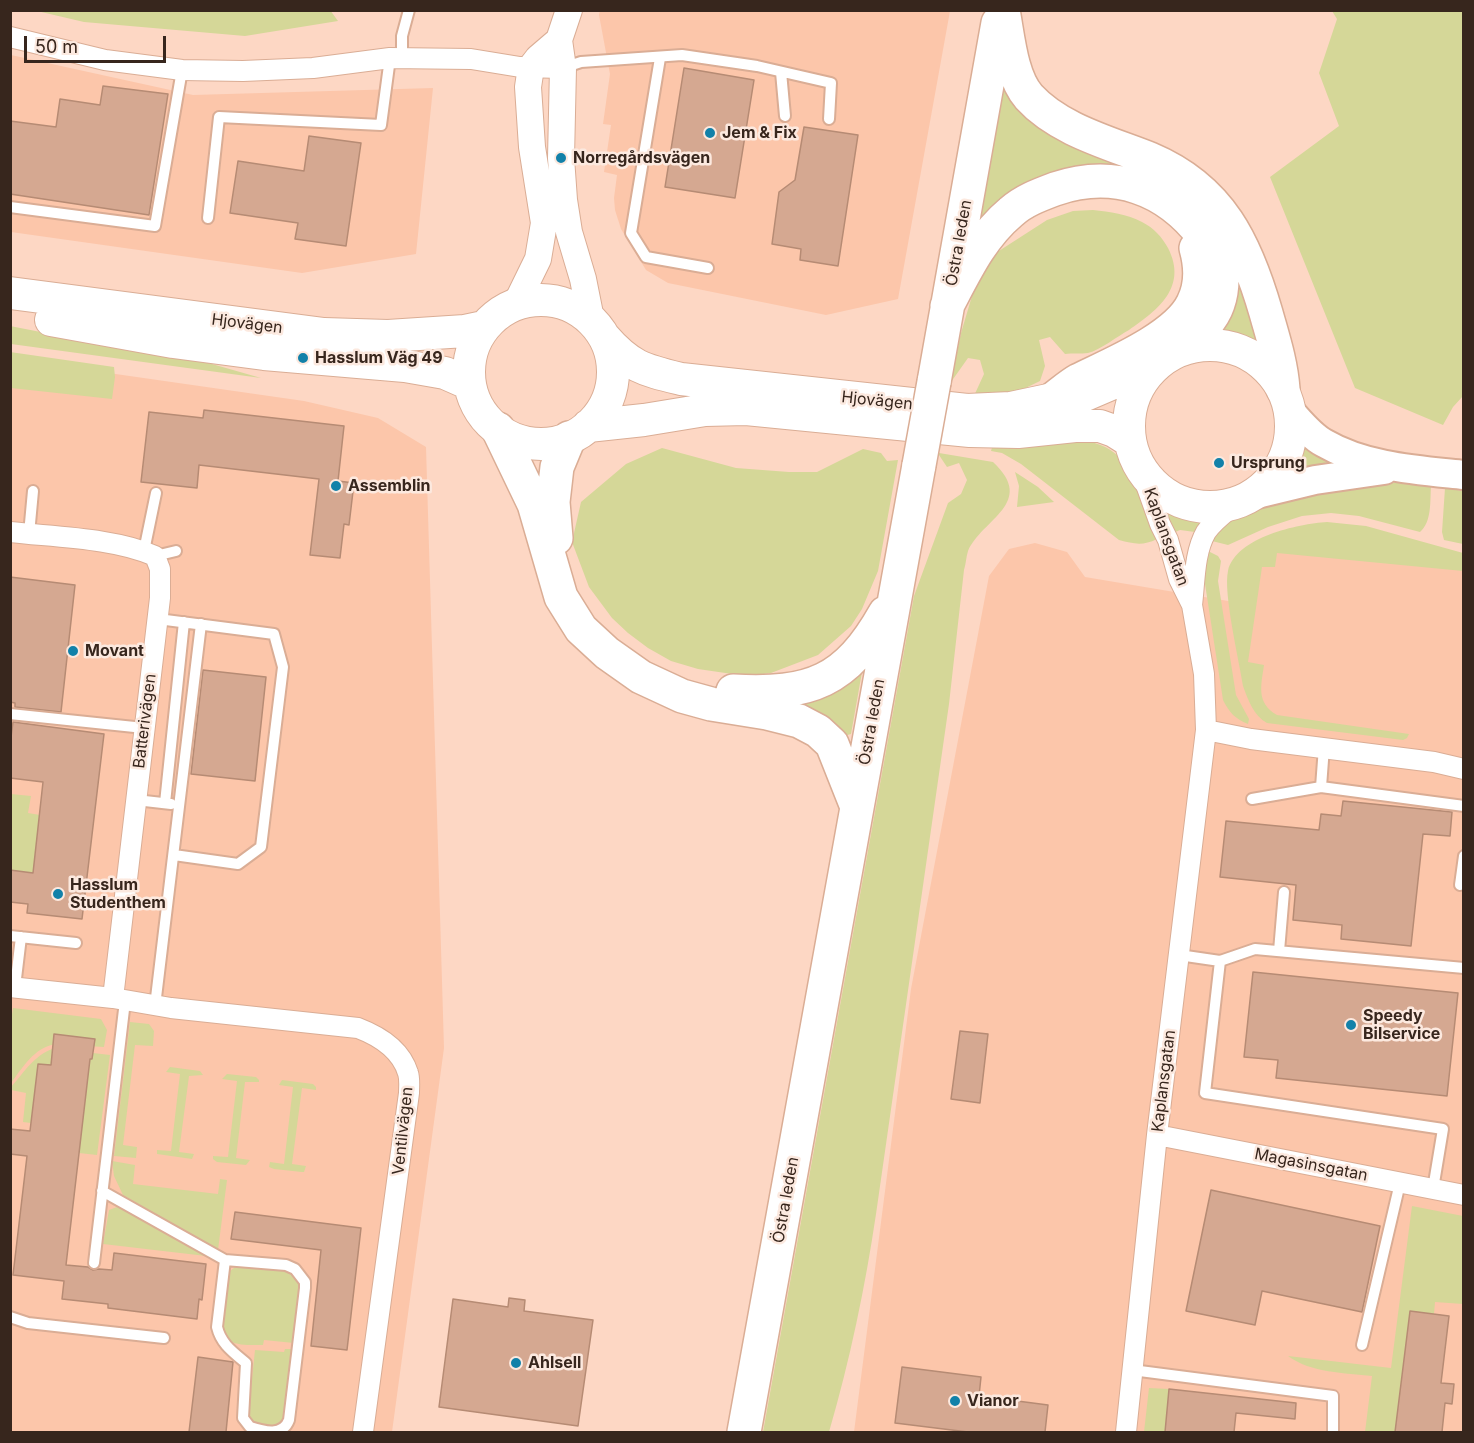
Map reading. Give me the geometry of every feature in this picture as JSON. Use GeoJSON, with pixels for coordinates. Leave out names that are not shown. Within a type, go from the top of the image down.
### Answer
{"type":"FeatureCollection","features":[{"type":"Feature","properties":{"kind":"highway","name":"Östra leden"},"geometry":{"type":"LineString","coordinates":[[744,1432],[1002,10]]}},
{"type":"Feature","properties":{"kind":"highway"},"geometry":{"type":"LineString","coordinates":[[1002,10],[1013,63],[1028,96],[1047,112],[1076,129],[1154,160],[1175,172],[1212,201],[1229,221],[1244,249],[1258,285],[1281,365],[1287,400]]}},
{"type":"Feature","properties":{"kind":"highway"},"geometry":{"type":"LineString","coordinates":[[947,306],[973,256],[996,225],[1024,202],[1066,185],[1089,181],[1131,184],[1159,196],[1189,217],[1217,254],[1222,279],[1218,304],[1204,327],[1168,357]]}},
{"type":"Feature","properties":{"kind":"highway"},"geometry":{"type":"LineString","coordinates":[[1053,399],[1077,381],[1104,369],[1148,344],[1179,322],[1193,304],[1200,282],[1199,260],[1189,217]]}},
{"type":"Feature","properties":{"kind":"highway"},"geometry":{"type":"LineString","coordinates":[[498,429],[534,504],[561,597],[581,629],[607,653],[641,676],[682,696],[711,704],[767,713],[799,722],[818,731],[832,744],[857,807]]}},
{"type":"Feature","properties":{"kind":"highway"},"geometry":{"type":"LineString","coordinates":[[579,432],[557,467],[553,502],[554,532],[562,562],[574,593],[594,622],[616,643],[649,666],[689,684],[714,690],[761,693],[787,691],[810,685],[830,677],[848,665],[873,635],[895,596]]}},
{"type":"Feature","properties":{"kind":"main road","name":"Hjovägen"},"geometry":{"type":"LineString","coordinates":[[10,293],[324,334],[388,336],[458,332],[484,327]]}},
{"type":"Feature","properties":{"kind":"main road"},"geometry":{"type":"LineString","coordinates":[[536,300],[556,301],[574,308],[598,328],[611,355],[613,375],[610,394],[601,411],[579,432],[551,443],[532,443],[514,439],[498,429],[485,417],[475,401],[470,384],[469,364],[474,345],[484,327],[498,314],[516,304],[536,300]]}},
{"type":"Feature","properties":{"kind":"main road","name":"Hjovägen"},"geometry":{"type":"LineString","coordinates":[[10,313],[184,343],[264,354],[405,366],[445,373],[470,384]]}},
{"type":"Feature","properties":{"kind":"main road","name":"Hjovägen"},"geometry":{"type":"LineString","coordinates":[[598,328],[621,356],[647,370],[681,379],[967,410],[1011,408],[1085,395],[1168,357]]}},
{"type":"Feature","properties":{"kind":"main road"},"geometry":{"type":"LineString","coordinates":[[1400,468],[1315,480],[1219,507],[1200,507],[1182,503],[1152,483],[1135,454],[1128,424],[1130,408],[1143,379],[1168,357],[1198,345],[1215,344],[1232,347],[1247,353],[1268,368],[1287,400],[1322,442],[1342,452],[1400,468],[1464,475]]}},
{"type":"Feature","properties":{"kind":"main road"},"geometry":{"type":"LineString","coordinates":[[1245,499],[1272,479],[1285,459],[1292,427],[1287,400]]}},
{"type":"Feature","properties":{"kind":"main road","name":"Hjovägen"},"geometry":{"type":"LineString","coordinates":[[579,432],[705,411],[746,409],[970,431],[1018,432],[1075,426],[1100,426],[1114,431],[1135,454]]}},
{"type":"Feature","properties":{"kind":"street"},"geometry":{"type":"LineString","coordinates":[[569,10],[560,40],[563,68],[561,158],[564,200],[568,231],[598,328]]}},
{"type":"Feature","properties":{"kind":"street"},"geometry":{"type":"LineString","coordinates":[[10,37],[105,60],[182,70],[243,71],[313,68],[396,58],[471,59],[531,68],[563,68]]}},
{"type":"Feature","properties":{"kind":"street"},"geometry":{"type":"LineString","coordinates":[[516,304],[537,259],[544,223],[528,108],[531,68],[538,58],[560,40]]}},
{"type":"Feature","properties":{"kind":"street","name":"Kaplansgatan"},"geometry":{"type":"LineString","coordinates":[[1135,454],[1168,540],[1179,579],[1192,605]]}},
{"type":"Feature","properties":{"kind":"street","name":"Kaplansgatan"},"geometry":{"type":"LineString","coordinates":[[1126,1432],[1157,1135],[1206,730],[1204,674],[1192,605],[1197,557],[1206,533],[1214,522],[1245,499]]}},
{"type":"Feature","properties":{"kind":"street"},"geometry":{"type":"LineString","coordinates":[[20,533],[104,543],[150,554]]}},
{"type":"Feature","properties":{"kind":"street","name":"Batterivägen"},"geometry":{"type":"LineString","coordinates":[[119,999],[136,800],[158,619],[160,569],[150,554]]}},
{"type":"Feature","properties":{"kind":"street"},"geometry":{"type":"LineString","coordinates":[[1206,730],[1251,739],[1434,762],[1464,769]]}},
{"type":"Feature","properties":{"kind":"street","name":"Ventilvägen"},"geometry":{"type":"LineString","coordinates":[[13,987],[358,1029],[375,1035],[389,1045],[400,1058],[408,1073],[409,1093],[363,1432]]}},
{"type":"Feature","properties":{"kind":"street","name":"Magasinsgatan"},"geometry":{"type":"LineString","coordinates":[[1157,1135],[1464,1195]]}},
{"type":"Feature","properties":{"kind":"lane"},"geometry":{"type":"LineString","coordinates":[[208,218],[219,117],[381,125],[409,10]]}},
{"type":"Feature","properties":{"kind":"lane"},"geometry":{"type":"LineString","coordinates":[[563,68],[581,62],[682,55],[757,66],[831,83],[829,119]]}},
{"type":"Feature","properties":{"kind":"lane"},"geometry":{"type":"LineString","coordinates":[[660,58],[631,233],[646,257],[708,268]]}},
{"type":"Feature","properties":{"kind":"lane"},"geometry":{"type":"LineString","coordinates":[[10,207],[155,226],[182,70]]}},
{"type":"Feature","properties":{"kind":"lane"},"geometry":{"type":"LineString","coordinates":[[781,72],[785,116]]}},
{"type":"Feature","properties":{"kind":"lane"},"geometry":{"type":"LineString","coordinates":[[20,533],[33,490]]}},
{"type":"Feature","properties":{"kind":"lane"},"geometry":{"type":"LineString","coordinates":[[156,493],[150,554],[176,551]]}},
{"type":"Feature","properties":{"kind":"lane"},"geometry":{"type":"LineString","coordinates":[[158,619],[274,634],[283,667],[261,847],[238,864],[174,855]]}},
{"type":"Feature","properties":{"kind":"lane"},"geometry":{"type":"LineString","coordinates":[[165,803],[184,622]]}},
{"type":"Feature","properties":{"kind":"lane"},"geometry":{"type":"LineString","coordinates":[[155,1006],[201,624]]}},
{"type":"Feature","properties":{"kind":"lane"},"geometry":{"type":"LineString","coordinates":[[10,714],[144,728]]}},
{"type":"Feature","properties":{"kind":"lane"},"geometry":{"type":"LineString","coordinates":[[1321,787],[1324,747]]}},
{"type":"Feature","properties":{"kind":"lane"},"geometry":{"type":"LineString","coordinates":[[1252,799],[1321,787],[1464,806]]}},
{"type":"Feature","properties":{"kind":"lane"},"geometry":{"type":"LineString","coordinates":[[136,800],[181,804]]}},
{"type":"Feature","properties":{"kind":"lane"},"geometry":{"type":"LineString","coordinates":[[1460,885],[1464,856]]}},
{"type":"Feature","properties":{"kind":"lane"},"geometry":{"type":"LineString","coordinates":[[1279,951],[1284,892]]}},
{"type":"Feature","properties":{"kind":"lane"},"geometry":{"type":"LineString","coordinates":[[13,987],[16,936],[76,943]]}},
{"type":"Feature","properties":{"kind":"lane"},"geometry":{"type":"LineString","coordinates":[[1179,955],[1220,961],[1255,949],[1464,968]]}},
{"type":"Feature","properties":{"kind":"lane"},"geometry":{"type":"LineString","coordinates":[[1220,961],[1205,1093],[1443,1129],[1433,1189]]}},
{"type":"Feature","properties":{"kind":"lane"},"geometry":{"type":"LineString","coordinates":[[94,1263],[119,999]]}},
{"type":"Feature","properties":{"kind":"lane"},"geometry":{"type":"LineString","coordinates":[[1362,1345],[1400,1183]]}},
{"type":"Feature","properties":{"kind":"lane"},"geometry":{"type":"LineString","coordinates":[[102,1191],[225,1260],[286,1265],[295,1269],[305,1282],[290,1420],[286,1427],[277,1432],[250,1427],[243,1418],[246,1363],[225,1345],[217,1327],[225,1260]]}},
{"type":"Feature","properties":{"kind":"lane"},"geometry":{"type":"LineString","coordinates":[[10,1317],[28,1323],[164,1338]]}},
{"type":"Feature","properties":{"kind":"lane"},"geometry":{"type":"LineString","coordinates":[[1132,1370],[1333,1396],[1333,1432]]}},
{"type":"Feature","properties":{"kind":"shaded area"},"geometry":{"type":"Polygon","coordinates":[[[600,10],[950,11],[898,299],[826,315],[668,283],[646,270],[621,229],[615,210],[617,175],[604,172],[611,125],[603,124],[610,74],[600,10]]]}},
{"type":"Feature","properties":{"kind":"shaded area"},"geometry":{"type":"Polygon","coordinates":[[[11,55],[193,95],[433,88],[416,254],[302,273],[11,232],[11,55]]]}},
{"type":"Feature","properties":{"kind":"shaded area"},"geometry":{"type":"Polygon","coordinates":[[[11,359],[304,401],[378,418],[426,447],[444,1048],[392,1432],[11,1432],[11,359]]]}},
{"type":"Feature","properties":{"kind":"shaded area"},"geometry":{"type":"Polygon","coordinates":[[[1035,543],[1067,552],[1085,577],[1252,605],[1260,550],[1463,567],[1463,1432],[854,1432],[911,989],[989,576],[1009,549],[1035,543]]]}},
{"type":"Feature","properties":{"kind":"green space"},"geometry":{"type":"Polygon","coordinates":[[[330,10],[338,21],[245,36],[84,22],[37,11],[330,10]]]}},
{"type":"Feature","properties":{"kind":"green space"},"geometry":{"type":"Polygon","coordinates":[[[1332,11],[1463,11],[1463,396],[1453,407],[1443,425],[1355,388],[1270,177],[1339,126],[1319,73],[1337,19],[1332,11]]]}},
{"type":"Feature","properties":{"kind":"green space"},"geometry":{"type":"Polygon","coordinates":[[[1006,76],[1023,105],[1037,118],[1150,170],[1177,185],[1201,204],[1221,226],[1237,254],[1268,354],[1241,341],[1213,335],[1228,309],[1232,292],[1230,262],[1222,235],[1207,212],[1187,194],[1164,180],[1138,170],[1110,165],[1082,166],[1056,172],[1022,188],[994,212],[978,232],[1006,76]]]}},
{"type":"Feature","properties":{"kind":"green space"},"geometry":{"type":"Polygon","coordinates":[[[1093,210],[1136,219],[1150,227],[1163,240],[1173,262],[1174,274],[1172,286],[1159,306],[1129,330],[1088,353],[1065,354],[1050,337],[1039,340],[1045,366],[1040,381],[1011,395],[973,398],[984,374],[980,360],[968,358],[951,382],[961,333],[972,296],[988,258],[1047,220],[1073,211],[1093,210]]]}},
{"type":"Feature","properties":{"kind":"green space"},"geometry":{"type":"Polygon","coordinates":[[[10,326],[205,362],[261,378],[11,344],[10,326]]]}},
{"type":"Feature","properties":{"kind":"green space"},"geometry":{"type":"Polygon","coordinates":[[[10,352],[114,367],[112,399],[11,388],[10,352]]]}},
{"type":"Feature","properties":{"kind":"green space"},"geometry":{"type":"Polygon","coordinates":[[[1083,440],[1109,449],[1131,472],[1157,539],[1138,544],[1119,540],[1021,464],[1002,453],[991,451],[993,444],[1083,440]]]}},
{"type":"Feature","properties":{"kind":"green space"},"geometry":{"type":"Polygon","coordinates":[[[1302,440],[1356,466],[1288,477],[1302,440]]]}},
{"type":"Feature","properties":{"kind":"green space"},"geometry":{"type":"Polygon","coordinates":[[[662,448],[736,468],[789,472],[817,472],[863,449],[881,453],[887,461],[898,460],[878,571],[862,609],[851,626],[818,655],[771,673],[746,676],[698,669],[671,661],[648,648],[612,618],[589,587],[572,542],[581,502],[626,464],[662,448]]]}},
{"type":"Feature","properties":{"kind":"green space"},"geometry":{"type":"Polygon","coordinates":[[[939,453],[993,462],[1005,476],[1010,489],[1008,500],[1002,510],[968,551],[964,570],[949,704],[876,1214],[856,1324],[837,1405],[829,1432],[763,1432],[914,596],[948,503],[961,494],[967,480],[959,463],[947,467],[939,453]]]}},
{"type":"Feature","properties":{"kind":"green space"},"geometry":{"type":"Polygon","coordinates":[[[1015,472],[1038,487],[1054,502],[1017,507],[1019,486],[1015,472]]]}},
{"type":"Feature","properties":{"kind":"green space"},"geometry":{"type":"Polygon","coordinates":[[[1399,483],[1431,486],[1427,523],[1420,532],[1359,516],[1331,513],[1302,516],[1268,527],[1228,545],[1212,541],[1226,525],[1270,503],[1325,490],[1399,483]]]}},
{"type":"Feature","properties":{"kind":"green space"},"geometry":{"type":"Polygon","coordinates":[[[1445,488],[1463,491],[1463,544],[1444,540],[1442,532],[1445,488]]]}},
{"type":"Feature","properties":{"kind":"green space"},"geometry":{"type":"Polygon","coordinates":[[[1164,507],[1178,514],[1203,519],[1195,532],[1180,530],[1173,533],[1164,507]]]}},
{"type":"Feature","properties":{"kind":"green space"},"geometry":{"type":"Polygon","coordinates":[[[1327,522],[1366,526],[1463,553],[1463,571],[1277,553],[1275,567],[1262,567],[1248,662],[1264,665],[1261,693],[1266,705],[1277,715],[1409,734],[1403,740],[1267,723],[1255,712],[1243,686],[1228,595],[1228,571],[1233,559],[1243,549],[1270,534],[1285,529],[1327,522]]]}},
{"type":"Feature","properties":{"kind":"green space"},"geometry":{"type":"Polygon","coordinates":[[[1208,551],[1218,556],[1221,561],[1218,581],[1236,695],[1249,719],[1248,724],[1233,715],[1223,700],[1205,584],[1205,563],[1208,551]]]}},
{"type":"Feature","properties":{"kind":"green space"},"geometry":{"type":"Polygon","coordinates":[[[858,669],[862,672],[851,734],[844,736],[774,701],[858,669]]]}},
{"type":"Feature","properties":{"kind":"green space"},"geometry":{"type":"Polygon","coordinates":[[[11,794],[31,796],[28,813],[40,815],[33,873],[11,870],[11,794]]]}},
{"type":"Feature","properties":{"kind":"green space"},"geometry":{"type":"Polygon","coordinates":[[[13,1008],[101,1019],[107,1030],[104,1047],[55,1044],[48,1046],[30,1059],[11,1083],[10,1027],[13,1008]]]}},
{"type":"Feature","properties":{"kind":"green space"},"geometry":{"type":"Polygon","coordinates":[[[130,1022],[149,1024],[154,1031],[153,1046],[135,1045],[123,1145],[137,1147],[136,1158],[114,1156],[130,1022]]]}},
{"type":"Feature","properties":{"kind":"green space"},"geometry":{"type":"Polygon","coordinates":[[[56,1048],[58,1056],[91,1059],[93,1053],[110,1055],[97,1155],[79,1153],[88,1069],[38,1064],[31,1123],[23,1122],[26,1093],[10,1088],[36,1059],[56,1048]]]}},
{"type":"Feature","properties":{"kind":"green space"},"geometry":{"type":"Polygon","coordinates":[[[170,1067],[200,1071],[203,1075],[189,1076],[179,1152],[194,1154],[192,1159],[157,1154],[157,1150],[171,1151],[180,1074],[166,1072],[170,1067]]]}},
{"type":"Feature","properties":{"kind":"green space"},"geometry":{"type":"Polygon","coordinates":[[[227,1074],[256,1077],[259,1080],[259,1082],[245,1082],[236,1158],[250,1160],[246,1165],[217,1162],[213,1159],[213,1156],[228,1157],[237,1081],[222,1079],[227,1074]]]}},
{"type":"Feature","properties":{"kind":"green space"},"geometry":{"type":"Polygon","coordinates":[[[282,1080],[313,1084],[316,1087],[316,1090],[302,1088],[292,1164],[306,1166],[304,1172],[269,1167],[270,1162],[284,1164],[293,1087],[279,1085],[282,1080]]]}},
{"type":"Feature","properties":{"kind":"green space"},"geometry":{"type":"Polygon","coordinates":[[[112,1161],[135,1165],[133,1184],[218,1194],[220,1179],[227,1180],[218,1250],[123,1195],[114,1176],[112,1161]]]}},
{"type":"Feature","properties":{"kind":"green space"},"geometry":{"type":"Polygon","coordinates":[[[1412,1206],[1463,1216],[1463,1304],[1435,1302],[1434,1314],[1410,1311],[1395,1432],[1365,1432],[1372,1376],[1318,1369],[1297,1362],[1288,1356],[1391,1368],[1412,1206]]]}},
{"type":"Feature","properties":{"kind":"green space"},"geometry":{"type":"Polygon","coordinates":[[[117,1207],[206,1256],[103,1244],[109,1210],[117,1207]]]}},
{"type":"Feature","properties":{"kind":"green space"},"geometry":{"type":"Polygon","coordinates":[[[238,1265],[282,1269],[295,1276],[299,1289],[299,1308],[294,1343],[264,1340],[263,1345],[242,1344],[233,1343],[226,1337],[222,1321],[227,1277],[230,1271],[238,1265]]]}},
{"type":"Feature","properties":{"kind":"green space"},"geometry":{"type":"Polygon","coordinates":[[[285,1349],[293,1349],[286,1414],[282,1425],[259,1424],[248,1416],[255,1350],[284,1352],[285,1349]]]}},
{"type":"Feature","properties":{"kind":"green space"},"geometry":{"type":"Polygon","coordinates":[[[1149,1388],[1169,1389],[1165,1432],[1144,1432],[1149,1388]]]}},
{"type":"Feature","properties":{"kind":"building","name":"Jem & Fix"},"geometry":{"type":"Polygon","coordinates":[[[684,68],[754,80],[735,198],[665,187],[684,68]]]}},
{"type":"Feature","properties":{"kind":"building"},"geometry":{"type":"Polygon","coordinates":[[[103,86],[168,94],[149,215],[10,194],[10,121],[56,127],[60,99],[100,105],[103,86]]]}},
{"type":"Feature","properties":{"kind":"building"},"geometry":{"type":"Polygon","coordinates":[[[804,127],[858,135],[838,266],[800,260],[801,249],[772,244],[779,192],[795,180],[804,127]]]}},
{"type":"Feature","properties":{"kind":"building"},"geometry":{"type":"Polygon","coordinates":[[[309,136],[361,143],[346,246],[295,239],[298,223],[230,213],[238,161],[304,171],[309,136]]]}},
{"type":"Feature","properties":{"kind":"building","name":"Assemblin"},"geometry":{"type":"Polygon","coordinates":[[[204,410],[344,426],[338,481],[354,483],[349,525],[344,524],[340,558],[310,555],[319,479],[199,465],[197,488],[141,482],[149,412],[203,418],[204,410]]]}},
{"type":"Feature","properties":{"kind":"building"},"geometry":{"type":"Polygon","coordinates":[[[10,577],[75,585],[61,712],[15,707],[15,703],[10,702],[10,577]]]}},
{"type":"Feature","properties":{"kind":"building"},"geometry":{"type":"Polygon","coordinates":[[[203,670],[266,677],[255,781],[191,774],[203,670]]]}},
{"type":"Feature","properties":{"kind":"building"},"geometry":{"type":"Polygon","coordinates":[[[13,722],[104,734],[82,919],[27,913],[28,904],[10,902],[10,870],[33,873],[43,782],[10,778],[13,722]]]}},
{"type":"Feature","properties":{"kind":"building"},"geometry":{"type":"Polygon","coordinates":[[[1343,801],[1452,812],[1450,836],[1423,834],[1411,946],[1341,939],[1342,925],[1293,920],[1296,885],[1220,877],[1226,821],[1319,830],[1321,814],[1341,816],[1343,801]]]}},
{"type":"Feature","properties":{"kind":"building","name":"Speedy Bilservice"},"geometry":{"type":"Polygon","coordinates":[[[1253,972],[1458,993],[1447,1096],[1276,1078],[1278,1060],[1244,1057],[1253,972]]]}},
{"type":"Feature","properties":{"kind":"building"},"geometry":{"type":"Polygon","coordinates":[[[960,1031],[988,1034],[980,1103],[951,1099],[960,1031]]]}},
{"type":"Feature","properties":{"kind":"building"},"geometry":{"type":"Polygon","coordinates":[[[54,1034],[95,1039],[92,1059],[90,1059],[66,1265],[88,1267],[93,1270],[112,1270],[114,1253],[206,1264],[202,1300],[199,1299],[197,1319],[108,1308],[108,1304],[62,1299],[64,1281],[13,1275],[27,1156],[10,1154],[10,1129],[30,1131],[38,1064],[51,1065],[54,1034]]]}},
{"type":"Feature","properties":{"kind":"building"},"geometry":{"type":"Polygon","coordinates":[[[1211,1190],[1380,1226],[1362,1312],[1262,1291],[1255,1325],[1186,1311],[1211,1190]]]}},
{"type":"Feature","properties":{"kind":"building"},"geometry":{"type":"Polygon","coordinates":[[[235,1212],[361,1228],[347,1350],[311,1346],[321,1250],[231,1239],[235,1212]]]}},
{"type":"Feature","properties":{"kind":"building","name":"Ahlsell"},"geometry":{"type":"Polygon","coordinates":[[[509,1298],[525,1300],[524,1311],[593,1320],[578,1426],[439,1407],[453,1299],[508,1307],[509,1298]]]}},
{"type":"Feature","properties":{"kind":"building"},"geometry":{"type":"Polygon","coordinates":[[[1410,1311],[1449,1316],[1441,1383],[1454,1384],[1452,1404],[1445,1403],[1442,1432],[1395,1432],[1410,1311]]]}},
{"type":"Feature","properties":{"kind":"building"},"geometry":{"type":"Polygon","coordinates":[[[198,1357],[233,1362],[226,1432],[189,1432],[198,1357]]]}},
{"type":"Feature","properties":{"kind":"building","name":"Vianor"},"geometry":{"type":"Polygon","coordinates":[[[902,1367],[981,1377],[979,1396],[1048,1405],[1045,1432],[968,1432],[895,1423],[902,1367]]]}},
{"type":"Feature","properties":{"kind":"building"},"geometry":{"type":"Polygon","coordinates":[[[1169,1389],[1296,1403],[1295,1419],[1236,1413],[1234,1432],[1165,1432],[1169,1389]]]}},
{"type":"Feature","properties":{"kind":"place","name":"Jem & Fix"},"geometry":{"type":"Point","coordinates":[710,133]}},
{"type":"Feature","properties":{"kind":"place","name":"Norregårdsvägen"},"geometry":{"type":"Point","coordinates":[561,158]}},
{"type":"Feature","properties":{"kind":"place","name":"Hasslum Väg 49"},"geometry":{"type":"Point","coordinates":[303,358]}},
{"type":"Feature","properties":{"kind":"place","name":"Ursprung"},"geometry":{"type":"Point","coordinates":[1219,463]}},
{"type":"Feature","properties":{"kind":"place","name":"Assemblin"},"geometry":{"type":"Point","coordinates":[336,486]}},
{"type":"Feature","properties":{"kind":"place","name":"Movant"},"geometry":{"type":"Point","coordinates":[73,651]}},
{"type":"Feature","properties":{"kind":"place","name":"Hasslum Studenthem"},"geometry":{"type":"Point","coordinates":[58,894]}},
{"type":"Feature","properties":{"kind":"place","name":"Speedy Bilservice"},"geometry":{"type":"Point","coordinates":[1351,1025]}},
{"type":"Feature","properties":{"kind":"place","name":"Ahlsell"},"geometry":{"type":"Point","coordinates":[516,1363]}},
{"type":"Feature","properties":{"kind":"place","name":"Vianor"},"geometry":{"type":"Point","coordinates":[955,1401]}}]}
